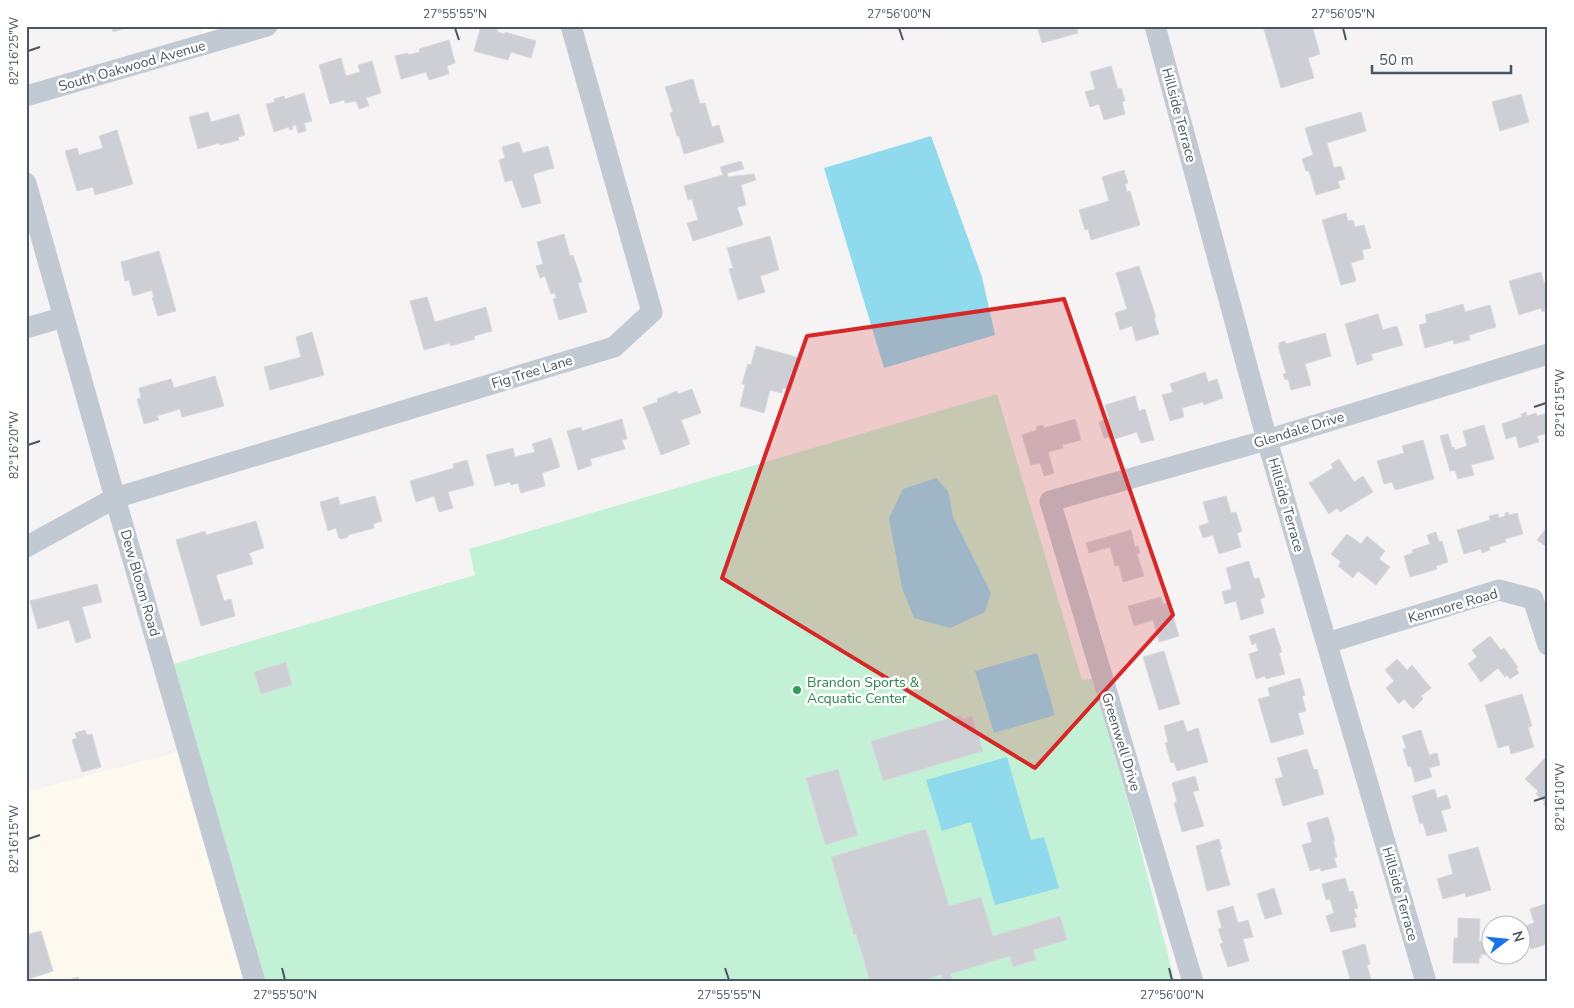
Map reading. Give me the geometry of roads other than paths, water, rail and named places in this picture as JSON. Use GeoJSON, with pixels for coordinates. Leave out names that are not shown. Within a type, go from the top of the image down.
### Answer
{"type":"FeatureCollection","features":[{"type":"Feature","properties":{"kind":"street","name":"South Oakwood Avenue"},"geometry":{"type":"LineString","coordinates":[[26,96],[267,26]]}},
{"type":"Feature","properties":{"kind":"street","name":"Fig Tree Lane"},"geometry":{"type":"LineString","coordinates":[[115,498],[614,347],[652,312],[571,26]]}},
{"type":"Feature","properties":{"kind":"street","name":"Hillside Terrace"},"geometry":{"type":"LineString","coordinates":[[1155,26],[1267,440],[1426,982]]}},
{"type":"Feature","properties":{"kind":"street","name":"Dew Bloom Road"},"geometry":{"type":"LineString","coordinates":[[26,183],[255,982]]}},
{"type":"Feature","properties":{"kind":"street"},"geometry":{"type":"LineString","coordinates":[[26,328],[64,317]]}},
{"type":"Feature","properties":{"kind":"street","name":"Glendale Drive"},"geometry":{"type":"LineString","coordinates":[[1050,501],[1267,440],[1548,354]]}},
{"type":"Feature","properties":{"kind":"street"},"geometry":{"type":"LineString","coordinates":[[26,547],[115,498]]}},
{"type":"Feature","properties":{"kind":"street","name":"Greenwell Drive"},"geometry":{"type":"LineString","coordinates":[[1050,501],[1193,982]]}},
{"type":"Feature","properties":{"kind":"street","name":"Kenmore Road"},"geometry":{"type":"LineString","coordinates":[[1327,643],[1499,590],[1533,598],[1548,645]]}},
{"type":"Feature","properties":{"kind":"water"},"geometry":{"type":"Polygon","coordinates":[[[931,136],[982,277],[995,335],[884,368],[824,168],[931,136]]]}},
{"type":"Feature","properties":{"kind":"water"},"geometry":{"type":"Polygon","coordinates":[[[936,478],[948,491],[953,517],[991,593],[985,612],[950,628],[914,618],[902,588],[889,518],[903,489],[936,478]]]}},
{"type":"Feature","properties":{"kind":"water"},"geometry":{"type":"Polygon","coordinates":[[[1037,653],[1055,715],[994,733],[975,671],[1037,653]]]}},
{"type":"Feature","properties":{"kind":"water"},"geometry":{"type":"Polygon","coordinates":[[[1007,757],[1031,840],[1044,837],[1059,888],[995,905],[971,822],[942,831],[926,780],[1007,757]]]}},
{"type":"Feature","properties":{"kind":"place","name":"Brandon Sports & Acquatic Center"},"geometry":{"type":"Point","coordinates":[797,690]}}]}
